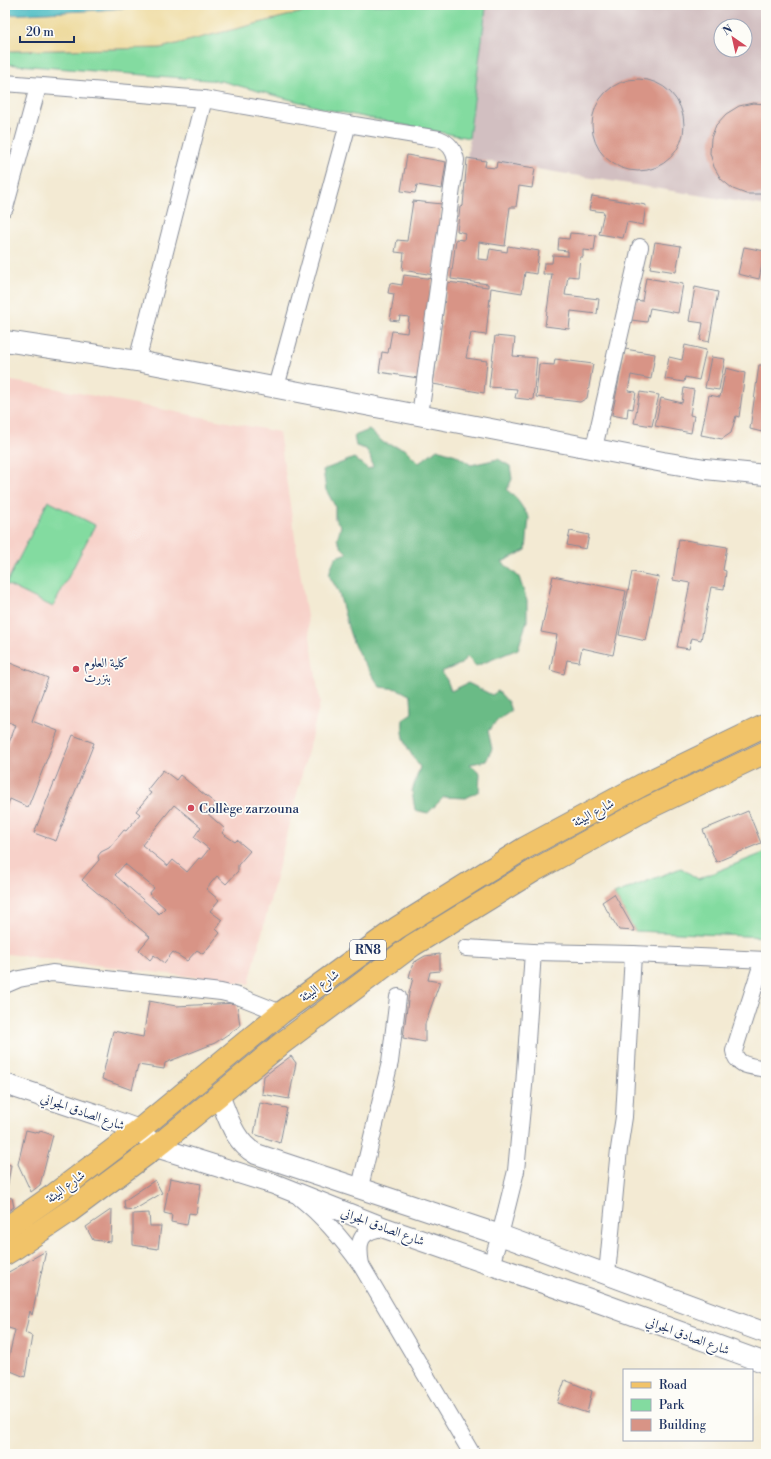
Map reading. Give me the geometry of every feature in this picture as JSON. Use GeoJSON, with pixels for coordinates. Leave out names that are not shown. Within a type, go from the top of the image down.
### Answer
{"type":"FeatureCollection","features":[{"type":"Feature","properties":{"kind":"main road","name":"شارع البيئة"},"geometry":{"type":"LineString","coordinates":[[5,1229],[56,1194],[139,1130],[281,1013],[397,928],[525,848],[642,785],[766,725]]}},
{"type":"Feature","properties":{"kind":"main road","name":"شارع البيئة"},"geometry":{"type":"LineString","coordinates":[[5,1254],[70,1211],[156,1147],[281,1044],[413,945],[536,870],[648,808],[766,752]]}},
{"type":"Feature","properties":{"kind":"street"},"geometry":{"type":"LineString","coordinates":[[5,83],[204,99],[439,139],[446,142],[455,153],[456,160],[420,415]]}},
{"type":"Feature","properties":{"kind":"street"},"geometry":{"type":"LineString","coordinates":[[5,208],[38,86]]}},
{"type":"Feature","properties":{"kind":"street"},"geometry":{"type":"LineString","coordinates":[[138,361],[204,99]]}},
{"type":"Feature","properties":{"kind":"street"},"geometry":{"type":"LineString","coordinates":[[276,388],[348,124]]}},
{"type":"Feature","properties":{"kind":"street"},"geometry":{"type":"LineString","coordinates":[[594,448],[640,247]]}},
{"type":"Feature","properties":{"kind":"street"},"geometry":{"type":"LineString","coordinates":[[5,341],[138,361],[663,462],[705,469],[766,475]]}},
{"type":"Feature","properties":{"kind":"street"},"geometry":{"type":"LineString","coordinates":[[466,948],[532,952],[633,954],[764,960],[734,1051],[735,1056],[741,1064],[766,1068]]}},
{"type":"Feature","properties":{"kind":"street"},"geometry":{"type":"LineString","coordinates":[[491,1265],[516,1171],[524,1086],[532,952]]}},
{"type":"Feature","properties":{"kind":"street"},"geometry":{"type":"LineString","coordinates":[[606,1274],[619,1149],[624,1116],[633,954]]}},
{"type":"Feature","properties":{"kind":"street"},"geometry":{"type":"LineString","coordinates":[[5,985],[26,977],[52,973],[221,992],[238,996],[281,1013]]}},
{"type":"Feature","properties":{"kind":"street"},"geometry":{"type":"LineString","coordinates":[[360,1187],[390,1062],[398,997]]}},
{"type":"Feature","properties":{"kind":"street","name":"شارع الصادق الجواني"},"geometry":{"type":"LineString","coordinates":[[5,1084],[139,1130],[156,1147],[274,1184],[295,1194],[385,1228],[595,1301],[766,1363]]}},
{"type":"Feature","properties":{"kind":"street"},"geometry":{"type":"LineString","coordinates":[[219,1095],[234,1131],[243,1144],[256,1154],[360,1187],[500,1235],[766,1333]]}},
{"type":"Feature","properties":{"kind":"street"},"geometry":{"type":"LineString","coordinates":[[274,1184],[283,1162]]}},
{"type":"Feature","properties":{"kind":"street"},"geometry":{"type":"LineString","coordinates":[[295,1194],[314,1209],[331,1226],[361,1265],[472,1454]]}},
{"type":"Feature","properties":{"kind":"street"},"geometry":{"type":"LineString","coordinates":[[361,1265],[359,1252],[361,1239],[365,1233],[372,1230],[385,1228]]}},
{"type":"Feature","properties":{"kind":"shaded area"},"geometry":{"type":"Polygon","coordinates":[[[490,5],[766,5],[766,206],[467,158],[486,8],[490,5]]]}},
{"type":"Feature","properties":{"kind":"shaded area"},"geometry":{"type":"Polygon","coordinates":[[[5,380],[279,432],[320,703],[249,984],[7,954],[5,956],[5,380]]]}},
{"type":"Feature","properties":{"kind":"green space"},"geometry":{"type":"Polygon","coordinates":[[[330,5],[490,5],[486,8],[469,138],[329,110],[221,81],[5,64],[5,51],[160,48],[330,5]]]}},
{"type":"Feature","properties":{"kind":"green space"},"geometry":{"type":"Polygon","coordinates":[[[369,430],[384,443],[405,449],[419,463],[437,449],[456,455],[471,465],[498,459],[510,466],[512,479],[507,490],[516,498],[529,517],[526,550],[502,562],[519,577],[527,601],[527,621],[518,649],[476,666],[467,657],[461,664],[441,672],[447,680],[451,691],[468,683],[492,695],[498,691],[508,702],[511,711],[498,720],[488,731],[492,749],[486,761],[470,764],[480,773],[479,791],[466,798],[444,797],[428,813],[415,810],[412,791],[420,767],[406,744],[403,733],[403,719],[412,713],[411,696],[398,689],[380,687],[355,647],[348,629],[338,591],[330,575],[332,565],[336,557],[347,553],[341,547],[337,539],[341,526],[335,519],[335,506],[326,490],[323,470],[354,458],[368,469],[373,467],[366,449],[356,446],[354,436],[369,430]]]}},
{"type":"Feature","properties":{"kind":"green space"},"geometry":{"type":"Polygon","coordinates":[[[48,501],[95,525],[53,607],[6,584],[48,501]]]}},
{"type":"Feature","properties":{"kind":"green space"},"geometry":{"type":"Polygon","coordinates":[[[766,852],[766,937],[635,931],[614,894],[681,868],[698,879],[766,852]]]}},
{"type":"Feature","properties":{"kind":"sand"},"geometry":{"type":"Polygon","coordinates":[[[154,5],[330,5],[160,48],[5,51],[5,15],[101,10],[154,5]]]}},
{"type":"Feature","properties":{"kind":"water"},"geometry":{"type":"Polygon","coordinates":[[[5,5],[154,5],[101,10],[5,15],[5,5]]]}},
{"type":"Feature","properties":{"kind":"building"},"geometry":{"type":"Polygon","coordinates":[[[638,79],[655,83],[670,93],[680,108],[684,125],[680,142],[670,157],[655,167],[638,171],[621,167],[606,157],[596,142],[592,125],[596,108],[606,93],[621,83],[638,79]]]}},
{"type":"Feature","properties":{"kind":"building"},"geometry":{"type":"Polygon","coordinates":[[[753,103],[766,104],[766,193],[762,194],[746,194],[733,189],[721,179],[714,167],[710,153],[711,138],[716,125],[726,114],[739,106],[753,103]]]}},
{"type":"Feature","properties":{"kind":"building"},"geometry":{"type":"Polygon","coordinates":[[[5,128],[11,129],[6,152],[5,152],[5,128]]]}},
{"type":"Feature","properties":{"kind":"building"},"geometry":{"type":"Polygon","coordinates":[[[407,155],[446,162],[442,189],[417,185],[415,193],[401,191],[407,155]]]}},
{"type":"Feature","properties":{"kind":"building"},"geometry":{"type":"Polygon","coordinates":[[[467,158],[486,161],[485,167],[496,168],[497,162],[535,168],[532,188],[519,186],[516,207],[510,207],[505,246],[479,242],[478,259],[488,260],[490,249],[507,252],[508,246],[539,251],[536,274],[525,272],[522,293],[491,288],[486,335],[471,333],[466,358],[487,361],[484,393],[433,384],[447,282],[488,287],[488,284],[451,279],[456,239],[464,240],[465,233],[457,231],[460,207],[463,206],[467,158]]]}},
{"type":"Feature","properties":{"kind":"building"},"geometry":{"type":"Polygon","coordinates":[[[592,196],[646,205],[643,225],[627,222],[623,238],[599,234],[604,212],[589,210],[592,196]]]}},
{"type":"Feature","properties":{"kind":"building"},"geometry":{"type":"Polygon","coordinates":[[[413,201],[442,204],[434,275],[402,270],[404,253],[395,252],[397,240],[407,241],[413,201]]]}},
{"type":"Feature","properties":{"kind":"building"},"geometry":{"type":"Polygon","coordinates":[[[570,233],[596,235],[594,251],[583,250],[583,257],[580,257],[578,277],[568,276],[565,295],[599,299],[597,314],[571,311],[569,329],[545,326],[552,274],[543,274],[544,263],[552,263],[553,255],[568,256],[568,251],[558,250],[559,238],[569,239],[570,233]]]}},
{"type":"Feature","properties":{"kind":"building"},"geometry":{"type":"Polygon","coordinates":[[[655,242],[681,246],[676,272],[650,268],[655,242]]]}},
{"type":"Feature","properties":{"kind":"building"},"geometry":{"type":"Polygon","coordinates":[[[744,247],[765,251],[759,279],[738,274],[744,247]]]}},
{"type":"Feature","properties":{"kind":"building"},"geometry":{"type":"Polygon","coordinates":[[[404,275],[433,279],[418,378],[379,372],[382,352],[388,353],[392,331],[407,333],[409,317],[400,316],[399,321],[390,320],[394,294],[388,293],[390,283],[402,285],[404,275]]]}},
{"type":"Feature","properties":{"kind":"building"},"geometry":{"type":"Polygon","coordinates":[[[646,278],[683,284],[678,313],[650,308],[647,322],[631,320],[635,300],[642,301],[646,278]]]}},
{"type":"Feature","properties":{"kind":"building"},"geometry":{"type":"Polygon","coordinates":[[[695,287],[718,292],[709,342],[700,340],[703,323],[689,321],[695,287]]]}},
{"type":"Feature","properties":{"kind":"building"},"geometry":{"type":"Polygon","coordinates":[[[495,336],[515,338],[513,356],[537,358],[533,400],[515,398],[517,389],[489,387],[495,336]]]}},
{"type":"Feature","properties":{"kind":"building"},"geometry":{"type":"Polygon","coordinates":[[[685,345],[706,350],[699,380],[685,377],[684,382],[665,379],[669,357],[682,360],[685,345]]]}},
{"type":"Feature","properties":{"kind":"building"},"geometry":{"type":"Polygon","coordinates":[[[625,349],[655,354],[651,379],[631,375],[628,391],[636,392],[633,409],[628,408],[627,418],[612,415],[625,349]]]}},
{"type":"Feature","properties":{"kind":"building"},"geometry":{"type":"Polygon","coordinates":[[[711,357],[725,359],[719,390],[705,388],[711,357]]]}},
{"type":"Feature","properties":{"kind":"building"},"geometry":{"type":"Polygon","coordinates":[[[555,359],[593,364],[587,398],[580,402],[536,397],[539,364],[554,365],[555,359]]]}},
{"type":"Feature","properties":{"kind":"building"},"geometry":{"type":"Polygon","coordinates":[[[759,365],[766,365],[766,400],[762,432],[750,429],[759,365]]]}},
{"type":"Feature","properties":{"kind":"building"},"geometry":{"type":"Polygon","coordinates":[[[726,368],[745,373],[739,417],[736,416],[731,433],[722,439],[701,435],[709,395],[720,397],[726,368]]]}},
{"type":"Feature","properties":{"kind":"building"},"geometry":{"type":"Polygon","coordinates":[[[684,388],[694,390],[690,415],[694,416],[691,433],[655,426],[661,398],[682,403],[684,388]]]}},
{"type":"Feature","properties":{"kind":"building"},"geometry":{"type":"Polygon","coordinates":[[[640,392],[659,395],[652,426],[634,423],[640,392]]]}},
{"type":"Feature","properties":{"kind":"building"},"geometry":{"type":"Polygon","coordinates":[[[570,531],[589,535],[586,549],[567,545],[570,531]]]}},
{"type":"Feature","properties":{"kind":"building"},"geometry":{"type":"Polygon","coordinates":[[[679,539],[727,547],[723,570],[726,571],[724,589],[711,587],[701,640],[692,638],[689,649],[677,647],[690,583],[673,580],[679,539]]]}},
{"type":"Feature","properties":{"kind":"building"},"geometry":{"type":"Polygon","coordinates":[[[632,572],[659,577],[646,641],[619,635],[632,572]]]}},
{"type":"Feature","properties":{"kind":"building"},"geometry":{"type":"Polygon","coordinates":[[[553,576],[626,591],[613,655],[582,648],[579,662],[567,660],[564,674],[550,670],[557,635],[541,632],[553,576]]]}},
{"type":"Feature","properties":{"kind":"building"},"geometry":{"type":"Polygon","coordinates":[[[10,663],[48,678],[32,721],[58,731],[28,807],[10,799],[5,812],[5,753],[16,725],[5,721],[5,677],[10,663]]]}},
{"type":"Feature","properties":{"kind":"building"},"geometry":{"type":"Polygon","coordinates":[[[73,735],[94,743],[56,841],[34,833],[73,735]]]}},
{"type":"Feature","properties":{"kind":"building"},"geometry":{"type":"Polygon","coordinates":[[[163,770],[176,780],[180,775],[216,804],[208,814],[225,829],[222,833],[235,842],[237,840],[250,851],[238,865],[238,871],[226,884],[217,876],[206,889],[219,900],[210,911],[222,920],[216,929],[220,933],[203,954],[197,950],[187,961],[173,952],[164,963],[154,955],[150,960],[139,950],[150,937],[82,880],[99,860],[98,856],[101,852],[109,848],[140,814],[136,811],[151,793],[147,790],[163,770]],[[174,805],[142,845],[168,866],[173,860],[187,872],[209,849],[194,837],[201,827],[174,805]],[[125,864],[115,875],[159,914],[165,908],[149,894],[154,888],[125,864]]]}},
{"type":"Feature","properties":{"kind":"building"},"geometry":{"type":"Polygon","coordinates":[[[748,811],[761,843],[716,862],[703,830],[748,811]]]}},
{"type":"Feature","properties":{"kind":"building"},"geometry":{"type":"Polygon","coordinates":[[[614,894],[635,931],[619,930],[602,902],[614,894]]]}},
{"type":"Feature","properties":{"kind":"building"},"geometry":{"type":"Polygon","coordinates":[[[440,954],[440,971],[430,972],[428,980],[440,982],[425,1024],[425,1042],[403,1038],[409,993],[413,978],[409,977],[413,963],[425,956],[440,954]]]}},
{"type":"Feature","properties":{"kind":"building"},"geometry":{"type":"Polygon","coordinates":[[[149,1001],[176,1006],[237,1003],[240,1026],[215,1043],[165,1063],[164,1069],[138,1065],[132,1090],[102,1079],[113,1031],[143,1037],[149,1001]]]}},
{"type":"Feature","properties":{"kind":"building"},"geometry":{"type":"Polygon","coordinates":[[[291,1056],[296,1063],[289,1099],[262,1094],[264,1076],[291,1056]]]}},
{"type":"Feature","properties":{"kind":"building"},"geometry":{"type":"Polygon","coordinates":[[[260,1103],[287,1108],[280,1143],[254,1134],[260,1103]]]}},
{"type":"Feature","properties":{"kind":"building"},"geometry":{"type":"Polygon","coordinates":[[[26,1130],[39,1133],[40,1131],[53,1135],[40,1185],[31,1192],[18,1164],[26,1130]]]}},
{"type":"Feature","properties":{"kind":"building"},"geometry":{"type":"Polygon","coordinates":[[[5,1164],[11,1165],[7,1189],[5,1189],[5,1164]]]}},
{"type":"Feature","properties":{"kind":"building"},"geometry":{"type":"Polygon","coordinates":[[[170,1178],[201,1184],[196,1214],[189,1213],[187,1225],[171,1222],[172,1215],[164,1213],[170,1178]]]}},
{"type":"Feature","properties":{"kind":"building"},"geometry":{"type":"Polygon","coordinates":[[[155,1180],[162,1193],[134,1210],[125,1209],[124,1201],[155,1180]]]}},
{"type":"Feature","properties":{"kind":"building"},"geometry":{"type":"Polygon","coordinates":[[[5,1197],[12,1198],[14,1207],[5,1213],[5,1197]]]}},
{"type":"Feature","properties":{"kind":"building"},"geometry":{"type":"Polygon","coordinates":[[[112,1209],[111,1242],[93,1240],[86,1227],[112,1209]]]}},
{"type":"Feature","properties":{"kind":"building"},"geometry":{"type":"Polygon","coordinates":[[[149,1213],[150,1226],[161,1226],[158,1249],[133,1245],[133,1214],[149,1213]]]}},
{"type":"Feature","properties":{"kind":"building"},"geometry":{"type":"Polygon","coordinates":[[[46,1251],[32,1315],[30,1311],[25,1333],[32,1336],[25,1377],[6,1369],[15,1330],[5,1327],[5,1274],[46,1251]]]}},
{"type":"Feature","properties":{"kind":"building"},"geometry":{"type":"Polygon","coordinates":[[[565,1380],[592,1391],[587,1413],[557,1403],[565,1380]]]}},
{"type":"Feature","properties":{"kind":"place","name":"كلية العلوم بنزرت"},"geometry":{"type":"Point","coordinates":[76,669]}},
{"type":"Feature","properties":{"kind":"place","name":"Collège zarzouna"},"geometry":{"type":"Point","coordinates":[191,808]}}]}
